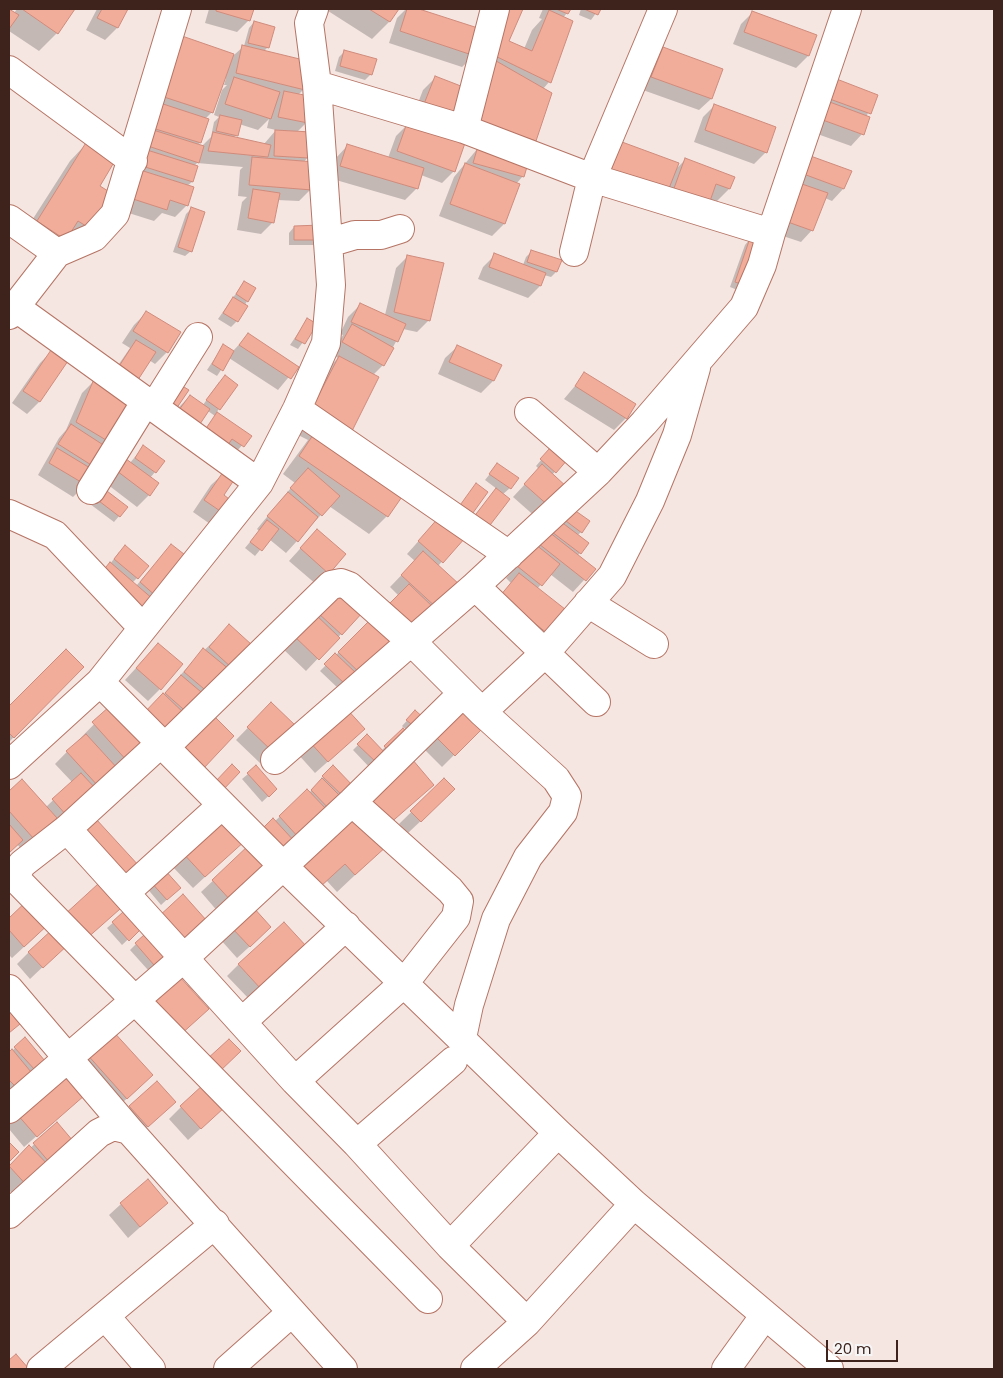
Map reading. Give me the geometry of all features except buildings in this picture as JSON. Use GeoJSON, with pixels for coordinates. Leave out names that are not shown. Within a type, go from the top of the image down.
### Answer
{"type":"FeatureCollection","features":[{"type":"Feature","properties":{"kind":"street"},"geometry":{"type":"LineString","coordinates":[[178,9],[115,214],[94,237],[57,253],[12,311],[150,404],[259,483]]}},
{"type":"Feature","properties":{"kind":"street"},"geometry":{"type":"LineString","coordinates":[[9,765],[100,682],[259,483],[297,409],[326,343],[331,285],[317,85],[309,23],[314,9]]}},
{"type":"Feature","properties":{"kind":"street"},"geometry":{"type":"LineString","coordinates":[[464,129],[495,9]]}},
{"type":"Feature","properties":{"kind":"street"},"geometry":{"type":"LineString","coordinates":[[574,252],[592,178],[663,9]]}},
{"type":"Feature","properties":{"kind":"street"},"geometry":{"type":"LineString","coordinates":[[275,760],[475,586],[598,472],[644,423],[744,306],[762,265],[770,233],[847,9]]}},
{"type":"Feature","properties":{"kind":"street"},"geometry":{"type":"LineString","coordinates":[[9,70],[133,160]]}},
{"type":"Feature","properties":{"kind":"street"},"geometry":{"type":"LineString","coordinates":[[317,85],[464,129],[592,178],[770,233]]}},
{"type":"Feature","properties":{"kind":"street"},"geometry":{"type":"LineString","coordinates":[[9,219],[57,253]]}},
{"type":"Feature","properties":{"kind":"street"},"geometry":{"type":"LineString","coordinates":[[328,243],[355,235],[381,235],[400,229]]}},
{"type":"Feature","properties":{"kind":"street"},"geometry":{"type":"LineString","coordinates":[[91,490],[198,338]]}},
{"type":"Feature","properties":{"kind":"street"},"geometry":{"type":"LineString","coordinates":[[9,1109],[185,958],[352,802],[473,703],[544,653],[612,576],[650,501],[677,435],[699,357]]}},
{"type":"Feature","properties":{"kind":"street"},"geometry":{"type":"LineString","coordinates":[[297,409],[509,555]]}},
{"type":"Feature","properties":{"kind":"street"},"geometry":{"type":"LineString","coordinates":[[529,412],[598,472]]}},
{"type":"Feature","properties":{"kind":"street"},"geometry":{"type":"LineString","coordinates":[[9,514],[55,535],[143,628]]}},
{"type":"Feature","properties":{"kind":"street"},"geometry":{"type":"LineString","coordinates":[[357,1144],[457,1049],[496,918],[528,857],[562,812],[567,796],[556,778],[473,703],[412,642],[349,586],[341,583],[331,586],[162,746],[66,829],[22,864],[16,874],[20,883],[428,1299]]}},
{"type":"Feature","properties":{"kind":"street"},"geometry":{"type":"LineString","coordinates":[[475,586],[596,702]]}},
{"type":"Feature","properties":{"kind":"street"},"geometry":{"type":"LineString","coordinates":[[588,603],[654,644]]}},
{"type":"Feature","properties":{"kind":"street"},"geometry":{"type":"LineString","coordinates":[[100,682],[283,866],[405,982],[457,1049],[558,1133],[634,1204],[829,1369]]}},
{"type":"Feature","properties":{"kind":"street"},"geometry":{"type":"LineString","coordinates":[[296,1082],[405,982],[456,917],[459,901],[450,890],[352,802]]}},
{"type":"Feature","properties":{"kind":"street"},"geometry":{"type":"LineString","coordinates":[[125,893],[222,805]]}},
{"type":"Feature","properties":{"kind":"street"},"geometry":{"type":"LineString","coordinates":[[66,829],[296,1082],[357,1144],[450,1246],[527,1322]]}},
{"type":"Feature","properties":{"kind":"street"},"geometry":{"type":"LineString","coordinates":[[242,1022],[346,926]]}},
{"type":"Feature","properties":{"kind":"street"},"geometry":{"type":"LineString","coordinates":[[9,990],[129,1130],[343,1369]]}},
{"type":"Feature","properties":{"kind":"street"},"geometry":{"type":"LineString","coordinates":[[9,1214],[99,1133],[113,1126],[129,1130]]}},
{"type":"Feature","properties":{"kind":"street"},"geometry":{"type":"LineString","coordinates":[[450,1246],[558,1133]]}},
{"type":"Feature","properties":{"kind":"street"},"geometry":{"type":"LineString","coordinates":[[475,1369],[527,1322],[634,1204]]}},
{"type":"Feature","properties":{"kind":"street"},"geometry":{"type":"LineString","coordinates":[[41,1369],[215,1224]]}},
{"type":"Feature","properties":{"kind":"street"},"geometry":{"type":"LineString","coordinates":[[228,1369],[291,1313]]}},
{"type":"Feature","properties":{"kind":"street"},"geometry":{"type":"LineString","coordinates":[[726,1369],[764,1315]]}},
{"type":"Feature","properties":{"kind":"street"},"geometry":{"type":"LineString","coordinates":[[105,1316],[151,1369]]}}]}
